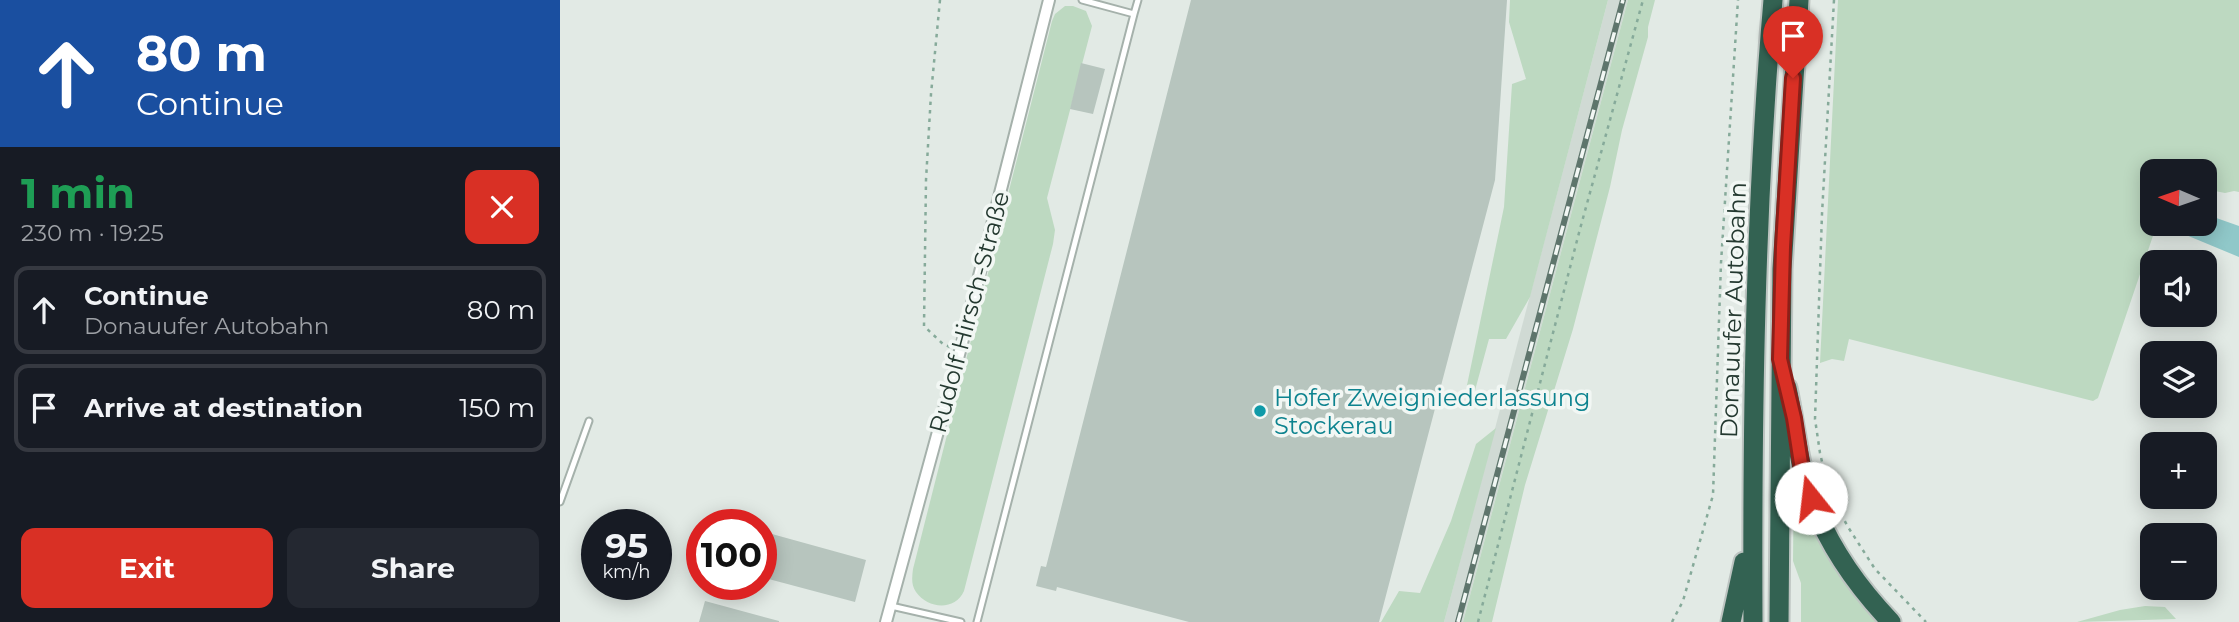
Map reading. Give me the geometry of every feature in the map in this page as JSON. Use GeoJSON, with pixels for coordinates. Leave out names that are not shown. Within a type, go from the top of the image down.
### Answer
{"type":"FeatureCollection","features":[{"type":"Feature","properties":{"kind":"highway","name":"Donauufer Autobahn"},"geometry":{"type":"LineString","coordinates":[[1753,622],[1757,245],[1773,0]]}},
{"type":"Feature","properties":{"kind":"highway","name":"Donauufer Autobahn"},"geometry":{"type":"LineString","coordinates":[[1779,622],[1780,359],[1786,180],[1799,0]]}},
{"type":"Feature","properties":{"kind":"highway"},"geometry":{"type":"LineString","coordinates":[[1780,359],[1794,418],[1802,470],[1811,498],[1836,552],[1870,600],[1891,622]]}},
{"type":"Feature","properties":{"kind":"highway"},"geometry":{"type":"LineString","coordinates":[[1731,622],[1753,519]]}},
{"type":"Feature","properties":{"kind":"street","name":"Rudolf Hirsch-Straße"},"geometry":{"type":"LineString","coordinates":[[886,622],[960,351],[1049,0]]}},
{"type":"Feature","properties":{"kind":"lane"},"geometry":{"type":"LineString","coordinates":[[1082,0],[1134,14]]}},
{"type":"Feature","properties":{"kind":"lane"},"geometry":{"type":"LineString","coordinates":[[977,622],[1138,0]]}},
{"type":"Feature","properties":{"kind":"lane"},"geometry":{"type":"LineString","coordinates":[[560,502],[589,421]]}},
{"type":"Feature","properties":{"kind":"lane"},"geometry":{"type":"LineString","coordinates":[[891,606],[961,622]]}},
{"type":"Feature","properties":{"kind":"path"},"geometry":{"type":"LineString","coordinates":[[940,0],[927,167],[924,326],[943,344],[960,351]]}},
{"type":"Feature","properties":{"kind":"path"},"geometry":{"type":"LineString","coordinates":[[1478,622],[1580,229],[1643,0]]}},
{"type":"Feature","properties":{"kind":"path"},"geometry":{"type":"LineString","coordinates":[[1672,622],[1683,601],[1713,495],[1721,262],[1738,0]]}},
{"type":"Feature","properties":{"kind":"path"},"geometry":{"type":"LineString","coordinates":[[1835,0],[1822,214],[1815,419],[1829,492],[1848,527],[1875,569],[1926,622]]}},
{"type":"Feature","properties":{"kind":"shaded area"},"geometry":{"type":"Polygon","coordinates":[[[1608,0],[1628,0],[1463,622],[1444,622],[1608,0]]]}},
{"type":"Feature","properties":{"kind":"green space"},"geometry":{"type":"Polygon","coordinates":[[[1510,0],[1608,0],[1530,297],[1506,339],[1489,339],[1474,394],[1466,390],[1504,207],[1512,84],[1526,79],[1509,22],[1510,0]]]}},
{"type":"Feature","properties":{"kind":"green space"},"geometry":{"type":"Polygon","coordinates":[[[1628,0],[1655,0],[1648,37],[1573,329],[1525,485],[1492,622],[1463,622],[1628,0]]]}},
{"type":"Feature","properties":{"kind":"green space"},"geometry":{"type":"Polygon","coordinates":[[[1838,0],[2239,0],[2239,192],[2217,191],[2217,159],[2140,159],[2140,236],[2153,236],[2148,250],[2140,250],[2140,274],[2098,398],[2093,401],[1849,339],[1844,361],[1832,359],[1820,363],[1838,0]]]}},
{"type":"Feature","properties":{"kind":"green space"},"geometry":{"type":"Polygon","coordinates":[[[1065,6],[1086,11],[1092,26],[1047,198],[1055,230],[1053,244],[964,591],[948,605],[934,604],[921,598],[914,589],[913,569],[1052,21],[1055,14],[1065,6]]]}},
{"type":"Feature","properties":{"kind":"green space"},"geometry":{"type":"Polygon","coordinates":[[[1496,428],[1444,622],[1381,622],[1399,591],[1420,593],[1451,521],[1476,444],[1496,428]]]}},
{"type":"Feature","properties":{"kind":"green space"},"geometry":{"type":"Polygon","coordinates":[[[1794,466],[1882,622],[1801,622],[1801,583],[1793,561],[1794,466]]]}},
{"type":"Feature","properties":{"kind":"green space"},"geometry":{"type":"Polygon","coordinates":[[[2145,606],[2165,607],[2176,619],[2077,622],[2120,610],[2145,606]]]}},
{"type":"Feature","properties":{"kind":"water"},"geometry":{"type":"Polygon","coordinates":[[[2217,218],[2239,226],[2239,257],[2188,236],[2217,236],[2217,218]]]}},
{"type":"Feature","properties":{"kind":"building","name":"Hofer Zweigniederlassung Stockerau"},"geometry":{"type":"Polygon","coordinates":[[[1191,0],[1507,0],[1495,180],[1379,622],[1189,622],[1057,587],[1056,591],[1036,586],[1041,566],[1046,567],[1191,0]]]}},
{"type":"Feature","properties":{"kind":"building"},"geometry":{"type":"Polygon","coordinates":[[[1081,63],[1105,69],[1093,114],[1070,109],[1081,63]]]}},
{"type":"Feature","properties":{"kind":"building"},"geometry":{"type":"Polygon","coordinates":[[[777,535],[866,560],[855,602],[777,581],[777,535]]]}},
{"type":"Feature","properties":{"kind":"building"},"geometry":{"type":"Polygon","coordinates":[[[705,601],[779,621],[779,622],[699,622],[705,601]]]}},
{"type":"Feature","properties":{"kind":"railway"},"geometry":{"type":"LineString","coordinates":[[1458,622],[1623,0]]}},
{"type":"Feature","properties":{"kind":"place","name":"Hofer Zweigniederlassung Stockerau"},"geometry":{"type":"Point","coordinates":[1260,411]}},
{"type":"Feature","properties":{"kind":"route"},"geometry":{"type":"LineString","coordinates":[[1793,78],[1786,180],[1780,359],[1794,418],[1802,470],[1811,498]]}}]}
